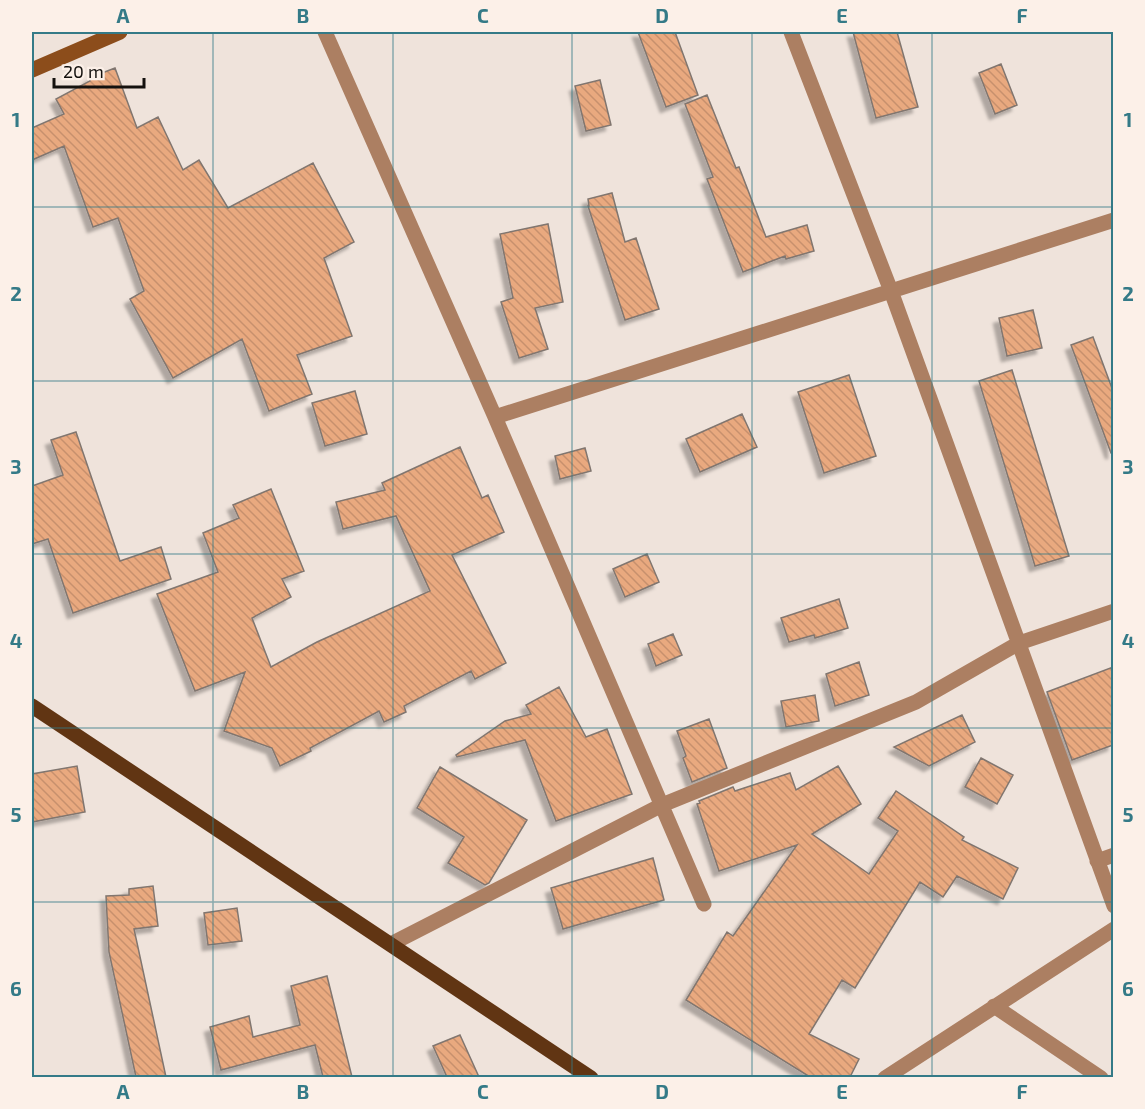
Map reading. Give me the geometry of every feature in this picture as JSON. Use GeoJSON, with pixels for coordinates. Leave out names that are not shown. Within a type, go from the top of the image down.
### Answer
{"type":"FeatureCollection","features":[{"type":"Feature","properties":{"kind":"main road"},"geometry":{"type":"LineString","coordinates":[[32,706],[591,1077]]}},
{"type":"Feature","properties":{"kind":"street"},"geometry":{"type":"LineString","coordinates":[[32,70],[120,32]]}},
{"type":"Feature","properties":{"kind":"street"},"geometry":{"type":"LineString","coordinates":[[325,32],[495,417],[704,904]]}},
{"type":"Feature","properties":{"kind":"street"},"geometry":{"type":"LineString","coordinates":[[791,32],[891,291],[1113,906]]}},
{"type":"Feature","properties":{"kind":"street"},"geometry":{"type":"LineString","coordinates":[[495,417],[1113,220]]}},
{"type":"Feature","properties":{"kind":"street"},"geometry":{"type":"LineString","coordinates":[[391,945],[662,805],[916,702],[1019,644],[1113,611]]}},
{"type":"Feature","properties":{"kind":"street"},"geometry":{"type":"LineString","coordinates":[[1097,861],[1113,855]]}},
{"type":"Feature","properties":{"kind":"street"},"geometry":{"type":"LineString","coordinates":[[885,1077],[1113,929]]}},
{"type":"Feature","properties":{"kind":"street"},"geometry":{"type":"LineString","coordinates":[[994,1006],[1101,1077]]}},
{"type":"Feature","properties":{"kind":"building"},"geometry":{"type":"Polygon","coordinates":[[[638,32],[675,32],[698,95],[666,107],[638,32]]]}},
{"type":"Feature","properties":{"kind":"building"},"geometry":{"type":"Polygon","coordinates":[[[853,32],[897,32],[918,107],[876,118],[853,32]]]}},
{"type":"Feature","properties":{"kind":"building"},"geometry":{"type":"Polygon","coordinates":[[[1001,64],[1017,105],[995,114],[979,73],[1001,64]]]}},
{"type":"Feature","properties":{"kind":"building"},"geometry":{"type":"Polygon","coordinates":[[[115,68],[137,128],[158,117],[183,170],[199,160],[228,208],[313,163],[354,242],[324,258],[352,336],[297,355],[312,394],[269,411],[242,339],[173,378],[130,299],[144,291],[118,218],[93,227],[64,146],[32,160],[32,128],[64,114],[56,99],[90,81],[89,78],[115,68]]]}},
{"type":"Feature","properties":{"kind":"building"},"geometry":{"type":"Polygon","coordinates":[[[600,80],[611,125],[586,131],[575,86],[600,80]]]}},
{"type":"Feature","properties":{"kind":"building"},"geometry":{"type":"Polygon","coordinates":[[[707,95],[736,168],[739,167],[766,237],[807,225],[814,251],[786,259],[785,256],[743,272],[707,179],[713,177],[685,104],[707,95]]]}},
{"type":"Feature","properties":{"kind":"building"},"geometry":{"type":"Polygon","coordinates":[[[612,193],[625,242],[636,238],[659,309],[625,320],[588,206],[588,199],[612,193]]]}},
{"type":"Feature","properties":{"kind":"building"},"geometry":{"type":"Polygon","coordinates":[[[548,224],[563,302],[535,308],[548,349],[519,358],[501,302],[513,298],[500,234],[548,224]]]}},
{"type":"Feature","properties":{"kind":"building"},"geometry":{"type":"Polygon","coordinates":[[[1033,310],[1042,348],[1007,356],[999,318],[1033,310]]]}},
{"type":"Feature","properties":{"kind":"building"},"geometry":{"type":"Polygon","coordinates":[[[1093,337],[1113,391],[1113,453],[1111,453],[1071,345],[1093,337]]]}},
{"type":"Feature","properties":{"kind":"building"},"geometry":{"type":"Polygon","coordinates":[[[1012,370],[1069,556],[1035,566],[979,381],[1012,370]]]}},
{"type":"Feature","properties":{"kind":"building"},"geometry":{"type":"Polygon","coordinates":[[[849,375],[876,456],[824,473],[798,392],[849,375]]]}},
{"type":"Feature","properties":{"kind":"building"},"geometry":{"type":"Polygon","coordinates":[[[355,391],[367,434],[325,446],[312,403],[355,391]]]}},
{"type":"Feature","properties":{"kind":"building"},"geometry":{"type":"Polygon","coordinates":[[[742,414],[757,447],[700,472],[686,439],[742,414]]]}},
{"type":"Feature","properties":{"kind":"building"},"geometry":{"type":"Polygon","coordinates":[[[76,432],[120,561],[161,547],[171,579],[73,613],[48,539],[32,544],[32,486],[63,475],[51,440],[76,432]]]}},
{"type":"Feature","properties":{"kind":"building"},"geometry":{"type":"Polygon","coordinates":[[[460,447],[482,498],[488,495],[504,532],[452,555],[506,663],[475,679],[471,671],[404,706],[406,712],[384,722],[379,711],[310,748],[311,751],[280,766],[272,748],[224,731],[245,672],[195,691],[157,594],[218,572],[203,533],[239,518],[233,505],[271,489],[304,571],[282,579],[291,597],[252,618],[271,667],[317,642],[430,591],[396,516],[343,529],[336,502],[385,490],[382,483],[460,447]]]}},
{"type":"Feature","properties":{"kind":"building"},"geometry":{"type":"Polygon","coordinates":[[[585,448],[591,471],[560,479],[555,456],[585,448]]]}},
{"type":"Feature","properties":{"kind":"building"},"geometry":{"type":"Polygon","coordinates":[[[647,554],[659,582],[625,597],[613,569],[647,554]]]}},
{"type":"Feature","properties":{"kind":"building"},"geometry":{"type":"Polygon","coordinates":[[[839,599],[848,628],[815,638],[814,635],[789,642],[781,618],[839,599]]]}},
{"type":"Feature","properties":{"kind":"building"},"geometry":{"type":"Polygon","coordinates":[[[673,634],[682,655],[656,666],[648,644],[673,634]]]}},
{"type":"Feature","properties":{"kind":"building"},"geometry":{"type":"Polygon","coordinates":[[[859,662],[869,695],[835,706],[826,674],[859,662]]]}},
{"type":"Feature","properties":{"kind":"building"},"geometry":{"type":"Polygon","coordinates":[[[1113,667],[1113,745],[1072,760],[1047,692],[1113,667]]]}},
{"type":"Feature","properties":{"kind":"building"},"geometry":{"type":"Polygon","coordinates":[[[559,687],[586,737],[607,729],[632,794],[556,821],[525,740],[457,757],[456,755],[505,721],[531,714],[526,705],[559,687]]]}},
{"type":"Feature","properties":{"kind":"building"},"geometry":{"type":"Polygon","coordinates":[[[815,695],[819,721],[786,727],[781,701],[815,695]]]}},
{"type":"Feature","properties":{"kind":"building"},"geometry":{"type":"Polygon","coordinates":[[[962,715],[975,742],[929,766],[894,747],[962,715]]]}},
{"type":"Feature","properties":{"kind":"building"},"geometry":{"type":"Polygon","coordinates":[[[709,719],[727,768],[692,782],[683,758],[686,756],[677,731],[709,719]]]}},
{"type":"Feature","properties":{"kind":"building"},"geometry":{"type":"Polygon","coordinates":[[[981,758],[1013,775],[997,804],[965,787],[981,758]]]}},
{"type":"Feature","properties":{"kind":"building"},"geometry":{"type":"Polygon","coordinates":[[[77,766],[85,812],[32,822],[32,774],[77,766]]]}},
{"type":"Feature","properties":{"kind":"building"},"geometry":{"type":"Polygon","coordinates":[[[838,766],[861,804],[812,834],[869,874],[898,831],[878,818],[896,791],[964,837],[962,840],[1018,868],[1003,899],[957,876],[943,897],[920,882],[855,988],[842,980],[809,1034],[859,1059],[850,1077],[810,1077],[686,1000],[727,932],[733,936],[797,845],[719,871],[697,804],[700,803],[699,801],[733,787],[735,791],[790,773],[796,790],[838,766]]]}},
{"type":"Feature","properties":{"kind":"building"},"geometry":{"type":"Polygon","coordinates":[[[440,767],[527,820],[489,883],[485,885],[448,863],[464,837],[417,808],[440,767]]]}},
{"type":"Feature","properties":{"kind":"building"},"geometry":{"type":"Polygon","coordinates":[[[653,858],[664,900],[563,929],[551,888],[653,858]]]}},
{"type":"Feature","properties":{"kind":"building"},"geometry":{"type":"Polygon","coordinates":[[[153,886],[158,926],[134,929],[166,1077],[136,1077],[109,952],[106,896],[129,895],[129,889],[153,886]]]}},
{"type":"Feature","properties":{"kind":"building"},"geometry":{"type":"Polygon","coordinates":[[[237,908],[242,941],[208,945],[204,913],[237,908]]]}},
{"type":"Feature","properties":{"kind":"building"},"geometry":{"type":"Polygon","coordinates":[[[327,976],[352,1077],[323,1077],[315,1045],[221,1070],[210,1027],[249,1016],[253,1037],[300,1025],[291,986],[327,976]]]}},
{"type":"Feature","properties":{"kind":"building"},"geometry":{"type":"Polygon","coordinates":[[[460,1035],[479,1077],[447,1077],[433,1046],[460,1035]]]}}]}
